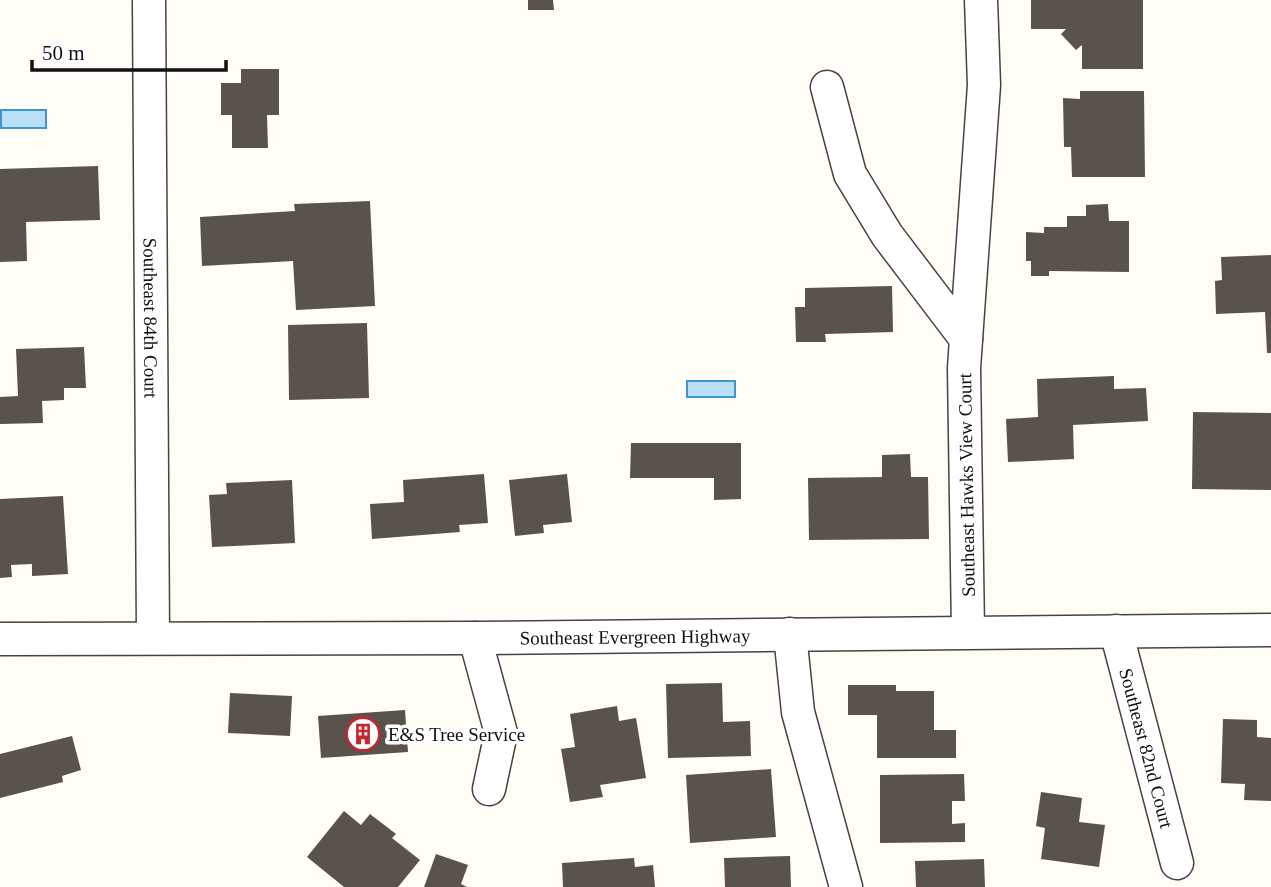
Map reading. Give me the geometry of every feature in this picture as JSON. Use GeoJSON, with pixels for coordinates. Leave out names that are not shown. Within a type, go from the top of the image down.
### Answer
{"type":"FeatureCollection","features":[{"type":"Feature","properties":{"kind":"street","name":"Southeast 84th Court"},"geometry":{"type":"LineString","coordinates":[[149,0],[153,637]]}},
{"type":"Feature","properties":{"kind":"street","name":"Southeast Hawks View Court"},"geometry":{"type":"LineString","coordinates":[[968,632],[964,368],[984,85],[981,0]]}},
{"type":"Feature","properties":{"kind":"street"},"geometry":{"type":"LineString","coordinates":[[827,87],[850,174],[887,235],[966,339]]}},
{"type":"Feature","properties":{"kind":"street","name":"Southeast Evergreen Highway"},"geometry":{"type":"LineString","coordinates":[[0,639],[475,638],[1271,630]]}},
{"type":"Feature","properties":{"kind":"street","name":"Southeast 82nd Court"},"geometry":{"type":"LineString","coordinates":[[1116,631],[1177,863]]}},
{"type":"Feature","properties":{"kind":"street"},"geometry":{"type":"LineString","coordinates":[[790,634],[798,712],[846,887]]}},
{"type":"Feature","properties":{"kind":"street"},"geometry":{"type":"LineString","coordinates":[[475,638],[501,733],[489,789]]}},
{"type":"Feature","properties":{"kind":"water"},"geometry":{"type":"Polygon","coordinates":[[[1,110],[46,110],[46,128],[1,128],[1,110]]]}},
{"type":"Feature","properties":{"kind":"water"},"geometry":{"type":"Polygon","coordinates":[[[687,381],[735,381],[735,397],[687,397],[687,381]]]}},
{"type":"Feature","properties":{"kind":"building"},"geometry":{"type":"Polygon","coordinates":[[[528,0],[553,0],[554,10],[528,10],[528,0]]]}},
{"type":"Feature","properties":{"kind":"building"},"geometry":{"type":"Polygon","coordinates":[[[1031,0],[1143,0],[1143,69],[1082,69],[1082,45],[1076,50],[1061,34],[1066,29],[1031,29],[1031,0]]]}},
{"type":"Feature","properties":{"kind":"building"},"geometry":{"type":"Polygon","coordinates":[[[241,69],[279,69],[279,115],[267,115],[268,148],[232,148],[232,115],[221,115],[221,83],[241,83],[241,69]]]}},
{"type":"Feature","properties":{"kind":"building"},"geometry":{"type":"Polygon","coordinates":[[[1080,91],[1144,91],[1145,177],[1072,177],[1071,147],[1064,147],[1063,98],[1080,99],[1080,91]]]}},
{"type":"Feature","properties":{"kind":"building"},"geometry":{"type":"Polygon","coordinates":[[[98,166],[100,220],[26,222],[27,261],[0,262],[0,169],[98,166]]]}},
{"type":"Feature","properties":{"kind":"building"},"geometry":{"type":"Polygon","coordinates":[[[370,201],[375,306],[296,310],[293,261],[202,266],[200,217],[295,211],[294,204],[370,201]]]}},
{"type":"Feature","properties":{"kind":"building"},"geometry":{"type":"Polygon","coordinates":[[[1108,204],[1109,221],[1129,221],[1129,272],[1049,271],[1049,276],[1031,276],[1031,261],[1026,261],[1026,232],[1044,233],[1044,227],[1067,227],[1067,216],[1086,216],[1086,205],[1108,204]]]}},
{"type":"Feature","properties":{"kind":"building"},"geometry":{"type":"Polygon","coordinates":[[[1271,255],[1271,353],[1267,353],[1265,312],[1216,314],[1215,281],[1222,280],[1221,257],[1271,255]]]}},
{"type":"Feature","properties":{"kind":"building"},"geometry":{"type":"Polygon","coordinates":[[[892,286],[893,332],[825,334],[826,342],[796,342],[795,307],[805,307],[805,288],[892,286]]]}},
{"type":"Feature","properties":{"kind":"building"},"geometry":{"type":"Polygon","coordinates":[[[367,323],[369,398],[289,400],[288,325],[367,323]]]}},
{"type":"Feature","properties":{"kind":"building"},"geometry":{"type":"Polygon","coordinates":[[[84,347],[86,388],[64,388],[64,400],[42,401],[43,423],[0,424],[0,397],[18,396],[16,349],[84,347]]]}},
{"type":"Feature","properties":{"kind":"building"},"geometry":{"type":"Polygon","coordinates":[[[1114,376],[1114,389],[1146,388],[1148,421],[1073,425],[1074,459],[1008,462],[1006,419],[1038,417],[1037,379],[1114,376]]]}},
{"type":"Feature","properties":{"kind":"building"},"geometry":{"type":"Polygon","coordinates":[[[1193,412],[1271,413],[1271,490],[1192,489],[1193,412]]]}},
{"type":"Feature","properties":{"kind":"building"},"geometry":{"type":"Polygon","coordinates":[[[631,443],[741,443],[741,499],[714,500],[714,478],[630,478],[631,443]]]}},
{"type":"Feature","properties":{"kind":"building"},"geometry":{"type":"Polygon","coordinates":[[[910,454],[911,477],[928,477],[929,539],[809,540],[808,478],[882,477],[882,455],[910,454]]]}},
{"type":"Feature","properties":{"kind":"building"},"geometry":{"type":"Polygon","coordinates":[[[484,474],[488,523],[459,525],[460,532],[372,539],[370,504],[404,502],[403,480],[484,474]]]}},
{"type":"Feature","properties":{"kind":"building"},"geometry":{"type":"Polygon","coordinates":[[[567,474],[572,522],[543,525],[544,533],[515,536],[509,480],[567,474]]]}},
{"type":"Feature","properties":{"kind":"building"},"geometry":{"type":"Polygon","coordinates":[[[292,480],[295,543],[212,547],[209,495],[227,494],[226,483],[292,480]]]}},
{"type":"Feature","properties":{"kind":"building"},"geometry":{"type":"Polygon","coordinates":[[[63,496],[68,574],[32,576],[32,564],[11,565],[12,577],[0,578],[0,499],[63,496]]]}},
{"type":"Feature","properties":{"kind":"building"},"geometry":{"type":"Polygon","coordinates":[[[722,683],[723,722],[750,721],[751,756],[668,758],[666,684],[722,683]]]}},
{"type":"Feature","properties":{"kind":"building"},"geometry":{"type":"Polygon","coordinates":[[[848,685],[896,685],[896,691],[934,691],[934,730],[956,730],[956,758],[877,758],[877,715],[848,715],[848,685]]]}},
{"type":"Feature","properties":{"kind":"building"},"geometry":{"type":"Polygon","coordinates":[[[230,693],[292,696],[290,736],[228,733],[230,693]]]}},
{"type":"Feature","properties":{"kind":"building"},"geometry":{"type":"Polygon","coordinates":[[[617,706],[619,721],[636,718],[646,778],[600,785],[603,797],[570,802],[561,749],[575,747],[570,714],[617,706]]]}},
{"type":"Feature","properties":{"kind":"building","name":"E&S Tree Service"},"geometry":{"type":"Polygon","coordinates":[[[405,710],[408,752],[321,758],[318,716],[405,710]]]}},
{"type":"Feature","properties":{"kind":"building"},"geometry":{"type":"Polygon","coordinates":[[[1223,719],[1257,720],[1257,737],[1271,738],[1271,801],[1244,800],[1245,784],[1221,783],[1223,719]]]}},
{"type":"Feature","properties":{"kind":"building"},"geometry":{"type":"Polygon","coordinates":[[[72,736],[81,770],[62,776],[63,782],[0,798],[0,754],[72,736]]]}},
{"type":"Feature","properties":{"kind":"building"},"geometry":{"type":"Polygon","coordinates":[[[771,769],[776,837],[690,843],[686,775],[771,769]]]}},
{"type":"Feature","properties":{"kind":"building"},"geometry":{"type":"Polygon","coordinates":[[[964,774],[965,801],[952,801],[952,824],[965,823],[965,842],[880,843],[880,775],[964,774]]]}},
{"type":"Feature","properties":{"kind":"building"},"geometry":{"type":"Polygon","coordinates":[[[1041,792],[1082,798],[1079,822],[1105,825],[1099,867],[1041,859],[1045,828],[1036,826],[1041,792]]]}},
{"type":"Feature","properties":{"kind":"building"},"geometry":{"type":"Polygon","coordinates":[[[344,811],[361,825],[370,814],[396,834],[392,838],[420,860],[398,887],[344,887],[307,857],[344,811]]]}},
{"type":"Feature","properties":{"kind":"building"},"geometry":{"type":"Polygon","coordinates":[[[436,854],[468,865],[461,884],[467,887],[424,887],[436,854]]]}},
{"type":"Feature","properties":{"kind":"building"},"geometry":{"type":"Polygon","coordinates":[[[790,856],[791,887],[725,887],[724,858],[790,856]]]}},
{"type":"Feature","properties":{"kind":"building"},"geometry":{"type":"Polygon","coordinates":[[[634,858],[635,867],[653,865],[655,887],[563,887],[562,863],[634,858]]]}},
{"type":"Feature","properties":{"kind":"building"},"geometry":{"type":"Polygon","coordinates":[[[984,859],[985,887],[916,887],[915,861],[984,859]]]}},
{"type":"Feature","properties":{"kind":"place","name":"E&S Tree Service"},"geometry":{"type":"Point","coordinates":[363,734]}}]}
